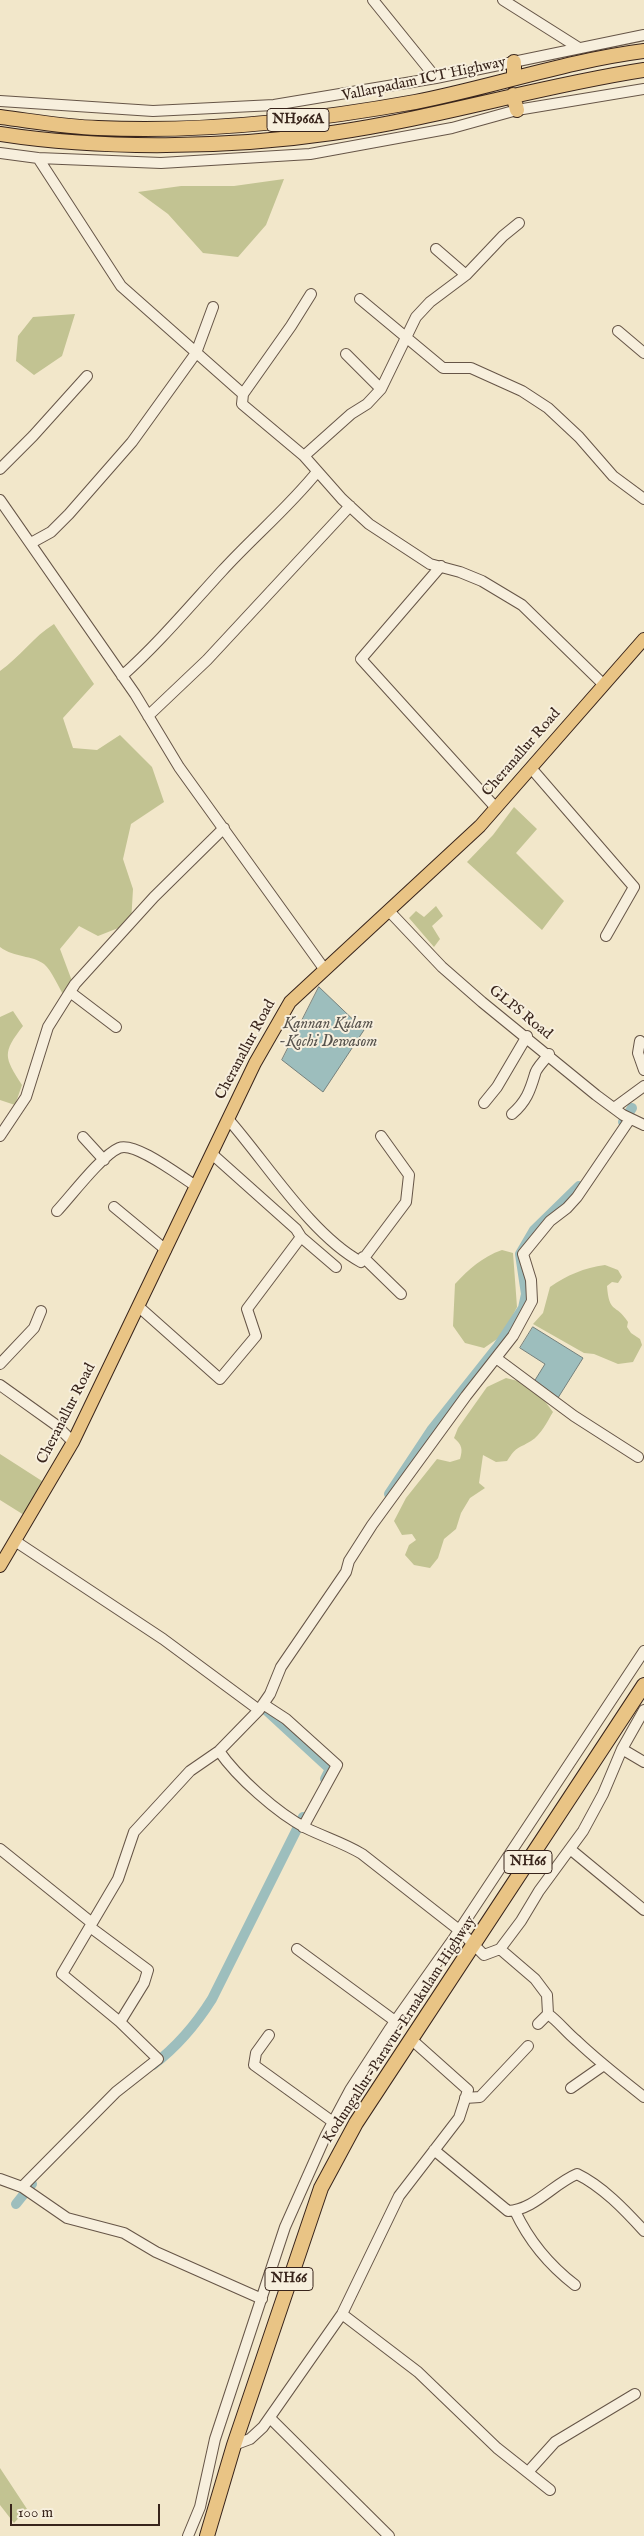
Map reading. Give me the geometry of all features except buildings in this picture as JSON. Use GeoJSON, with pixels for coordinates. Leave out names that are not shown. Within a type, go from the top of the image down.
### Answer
{"type":"FeatureCollection","features":[{"type":"Feature","properties":{"kind":"highway","name":"Vallarpadam ICT Highway"},"geometry":{"type":"LineString","coordinates":[[0,117],[96,128],[160,130],[322,117],[415,101],[591,59],[644,51]]}},
{"type":"Feature","properties":{"kind":"highway"},"geometry":{"type":"LineString","coordinates":[[620,55],[624,73]]}},
{"type":"Feature","properties":{"kind":"highway"},"geometry":{"type":"LineString","coordinates":[[514,62],[514,78]]}},
{"type":"Feature","properties":{"kind":"highway","name":"NH966A"},"geometry":{"type":"LineString","coordinates":[[0,134],[41,140],[128,144],[236,142],[332,133],[418,117],[590,79],[644,70]]}},
{"type":"Feature","properties":{"kind":"highway"},"geometry":{"type":"LineString","coordinates":[[513,95],[517,110]]}},
{"type":"Feature","properties":{"kind":"highway"},"geometry":{"type":"LineString","coordinates":[[415,101],[418,117]]}},
{"type":"Feature","properties":{"kind":"highway","name":"Kodungallur-Paravur-Ernakulam Highway"},"geometry":{"type":"LineString","coordinates":[[207,2536],[234,2445],[322,2188],[356,2123],[644,1685]]}},
{"type":"Feature","properties":{"kind":"main road","name":"Cheranallur Road"},"geometry":{"type":"LineString","coordinates":[[0,1566],[73,1442],[254,1063],[290,1002],[480,826],[644,639]]}},
{"type":"Feature","properties":{"kind":"street"},"geometry":{"type":"LineString","coordinates":[[373,0],[436,78]]}},
{"type":"Feature","properties":{"kind":"street"},"geometry":{"type":"LineString","coordinates":[[503,0],[579,48]]}},
{"type":"Feature","properties":{"kind":"street"},"geometry":{"type":"LineString","coordinates":[[0,101],[97,108],[193,109],[293,102],[436,78],[644,35]]}},
{"type":"Feature","properties":{"kind":"street"},"geometry":{"type":"LineString","coordinates":[[0,153],[38,158],[161,163],[310,154],[443,130],[517,110],[644,88]]}},
{"type":"Feature","properties":{"kind":"street"},"geometry":{"type":"LineString","coordinates":[[38,158],[121,286],[242,394]]}},
{"type":"Feature","properties":{"kind":"street"},"geometry":{"type":"LineString","coordinates":[[304,456],[381,389],[416,317],[430,302],[466,275],[502,236],[519,223]]}},
{"type":"Feature","properties":{"kind":"street"},"geometry":{"type":"LineString","coordinates":[[436,249],[466,275]]}},
{"type":"Feature","properties":{"kind":"street"},"geometry":{"type":"LineString","coordinates":[[311,294],[292,326],[242,394],[242,404],[304,456],[317,472],[369,524],[430,564],[442,566],[482,581],[522,604],[604,685]]}},
{"type":"Feature","properties":{"kind":"street"},"geometry":{"type":"LineString","coordinates":[[360,299],[443,368],[471,368],[528,395],[548,408],[579,437],[613,476],[644,499]]}},
{"type":"Feature","properties":{"kind":"street"},"geometry":{"type":"LineString","coordinates":[[31,544],[51,532],[90,492],[132,442],[196,353],[214,307]]}},
{"type":"Feature","properties":{"kind":"street"},"geometry":{"type":"LineString","coordinates":[[618,331],[644,352]]}},
{"type":"Feature","properties":{"kind":"street"},"geometry":{"type":"LineString","coordinates":[[346,354],[381,389]]}},
{"type":"Feature","properties":{"kind":"street"},"geometry":{"type":"LineString","coordinates":[[0,469],[86,376]]}},
{"type":"Feature","properties":{"kind":"street"},"geometry":{"type":"LineString","coordinates":[[122,676],[146,655],[223,571],[298,496],[317,472]]}},
{"type":"Feature","properties":{"kind":"street"},"geometry":{"type":"LineString","coordinates":[[0,500],[122,676],[179,767],[325,970]]}},
{"type":"Feature","properties":{"kind":"street"},"geometry":{"type":"LineString","coordinates":[[148,716],[207,660],[350,506]]}},
{"type":"Feature","properties":{"kind":"street"},"geometry":{"type":"LineString","coordinates":[[442,566],[361,659],[496,808]]}},
{"type":"Feature","properties":{"kind":"street"},"geometry":{"type":"LineString","coordinates":[[531,768],[634,886],[606,936]]}},
{"type":"Feature","properties":{"kind":"street"},"geometry":{"type":"LineString","coordinates":[[0,1136],[26,1097],[48,1027],[75,984],[154,897],[224,828]]}},
{"type":"Feature","properties":{"kind":"street","name":"GLPS Road"},"geometry":{"type":"LineString","coordinates":[[389,911],[442,967],[614,1108],[644,1125]]}},
{"type":"Feature","properties":{"kind":"street"},"geometry":{"type":"LineString","coordinates":[[70,992],[116,1027]]}},
{"type":"Feature","properties":{"kind":"street"},"geometry":{"type":"LineString","coordinates":[[484,1103],[497,1086],[527,1036]]}},
{"type":"Feature","properties":{"kind":"street"},"geometry":{"type":"LineString","coordinates":[[640,1041],[638,1053],[644,1070]]}},
{"type":"Feature","properties":{"kind":"street"},"geometry":{"type":"LineString","coordinates":[[512,1114],[524,1103],[535,1080],[535,1074],[549,1054]]}},
{"type":"Feature","properties":{"kind":"street"},"geometry":{"type":"LineString","coordinates":[[614,1108],[644,1086]]}},
{"type":"Feature","properties":{"kind":"street"},"geometry":{"type":"LineString","coordinates":[[26,2189],[116,2092],[158,2059],[120,2022],[62,1974],[118,1879],[134,1832],[190,1770],[219,1751],[261,1707],[270,1694],[281,1667],[346,1572],[349,1561],[372,1526],[513,1336],[532,1301],[530,1280],[523,1254],[550,1221],[572,1203],[628,1117]]}},
{"type":"Feature","properties":{"kind":"street"},"geometry":{"type":"LineString","coordinates":[[228,1119],[255,1149],[298,1206],[347,1255],[361,1262],[406,1202],[409,1175],[381,1136]]}},
{"type":"Feature","properties":{"kind":"street"},"geometry":{"type":"LineString","coordinates":[[83,1137],[104,1160]]}},
{"type":"Feature","properties":{"kind":"street"},"geometry":{"type":"LineString","coordinates":[[57,1211],[104,1160],[119,1147],[129,1147],[143,1152],[196,1186]]}},
{"type":"Feature","properties":{"kind":"street"},"geometry":{"type":"LineString","coordinates":[[212,1154],[336,1267]]}},
{"type":"Feature","properties":{"kind":"street"},"geometry":{"type":"LineString","coordinates":[[114,1207],[166,1250]]}},
{"type":"Feature","properties":{"kind":"street"},"geometry":{"type":"LineString","coordinates":[[139,1307],[182,1343],[220,1379],[256,1336],[247,1309],[301,1237]]}},
{"type":"Feature","properties":{"kind":"street"},"geometry":{"type":"LineString","coordinates":[[363,1257],[401,1294]]}},
{"type":"Feature","properties":{"kind":"street"},"geometry":{"type":"LineString","coordinates":[[0,1364],[34,1328],[41,1310]]}},
{"type":"Feature","properties":{"kind":"street"},"geometry":{"type":"LineString","coordinates":[[496,1358],[574,1416],[638,1457]]}},
{"type":"Feature","properties":{"kind":"street"},"geometry":{"type":"LineString","coordinates":[[0,1385],[56,1425],[73,1442]]}},
{"type":"Feature","properties":{"kind":"street"},"geometry":{"type":"LineString","coordinates":[[15,1541],[164,1639],[261,1707],[286,1719],[337,1765],[301,1825]]}},
{"type":"Feature","properties":{"kind":"street"},"geometry":{"type":"LineString","coordinates":[[188,2536],[200,2507],[215,2439],[286,2227],[333,2122],[350,2090],[395,2021],[459,1930],[644,1651]]}},
{"type":"Feature","properties":{"kind":"street"},"geometry":{"type":"LineString","coordinates":[[219,1751],[226,1761],[262,1796],[301,1825],[345,1844],[362,1854],[459,1930],[484,1955],[500,1949],[570,1849],[603,1794],[622,1749],[644,1710]]}},
{"type":"Feature","properties":{"kind":"street"},"geometry":{"type":"LineString","coordinates":[[622,1749],[644,1762]]}},
{"type":"Feature","properties":{"kind":"street"},"geometry":{"type":"LineString","coordinates":[[0,1849],[148,1970],[144,1983],[120,2022]]}},
{"type":"Feature","properties":{"kind":"street"},"geometry":{"type":"LineString","coordinates":[[570,1849],[644,1910]]}},
{"type":"Feature","properties":{"kind":"street"},"geometry":{"type":"LineString","coordinates":[[297,1949],[395,2021]]}},
{"type":"Feature","properties":{"kind":"street"},"geometry":{"type":"LineString","coordinates":[[500,1949],[518,1962],[548,1995],[548,2014],[538,2024]]}},
{"type":"Feature","properties":{"kind":"street"},"geometry":{"type":"LineString","coordinates":[[548,2014],[561,2024],[574,2040],[644,2097]]}},
{"type":"Feature","properties":{"kind":"street"},"geometry":{"type":"LineString","coordinates":[[270,2035],[256,2054],[254,2065],[333,2122]]}},
{"type":"Feature","properties":{"kind":"street"},"geometry":{"type":"LineString","coordinates":[[234,2445],[250,2439],[270,2418],[342,2314],[399,2196],[458,2118],[468,2090],[462,2082],[412,2040]]}},
{"type":"Feature","properties":{"kind":"street"},"geometry":{"type":"LineString","coordinates":[[465,2098],[480,2096],[528,2046]]}},
{"type":"Feature","properties":{"kind":"street"},"geometry":{"type":"LineString","coordinates":[[571,2088],[604,2065]]}},
{"type":"Feature","properties":{"kind":"street"},"geometry":{"type":"LineString","coordinates":[[434,2150],[508,2211],[514,2211],[531,2203],[566,2178],[576,2174],[585,2178],[612,2199],[644,2230]]}},
{"type":"Feature","properties":{"kind":"street"},"geometry":{"type":"LineString","coordinates":[[0,2179],[26,2189],[67,2218],[124,2234],[156,2252],[262,2299]]}},
{"type":"Feature","properties":{"kind":"street"},"geometry":{"type":"LineString","coordinates":[[514,2211],[524,2229],[555,2269],[575,2285]]}},
{"type":"Feature","properties":{"kind":"street"},"geometry":{"type":"LineString","coordinates":[[342,2314],[418,2372],[497,2448],[550,2490]]}},
{"type":"Feature","properties":{"kind":"street"},"geometry":{"type":"LineString","coordinates":[[528,2472],[555,2442],[635,2394]]}},
{"type":"Feature","properties":{"kind":"street"},"geometry":{"type":"LineString","coordinates":[[270,2418],[389,2536]]}},
{"type":"Feature","properties":{"kind":"street"},"geometry":{"type":"LineString","coordinates":[[200,2507],[213,2514]]}},
{"type":"Feature","properties":{"kind":"green space"},"geometry":{"type":"Polygon","coordinates":[[[284,179],[266,225],[238,257],[203,253],[168,214],[138,192],[181,186],[234,186],[284,179]]]}},
{"type":"Feature","properties":{"kind":"green space"},"geometry":{"type":"Polygon","coordinates":[[[75,314],[62,356],[34,375],[16,361],[18,336],[33,317],[75,314]]]}},
{"type":"Feature","properties":{"kind":"green space"},"geometry":{"type":"Polygon","coordinates":[[[54,624],[94,684],[63,718],[73,748],[97,750],[120,735],[152,767],[164,802],[131,824],[123,859],[133,889],[131,923],[98,936],[79,926],[60,949],[72,981],[65,998],[53,975],[44,964],[6,951],[0,947],[0,671],[54,624]]]}},
{"type":"Feature","properties":{"kind":"green space"},"geometry":{"type":"Polygon","coordinates":[[[514,807],[537,829],[516,853],[564,901],[542,930],[467,862],[493,835],[514,807]]]}},
{"type":"Feature","properties":{"kind":"green space"},"geometry":{"type":"Polygon","coordinates":[[[436,906],[443,916],[432,926],[440,939],[434,947],[409,918],[416,911],[424,917],[436,906]]]}},
{"type":"Feature","properties":{"kind":"green space"},"geometry":{"type":"Polygon","coordinates":[[[13,1011],[23,1026],[11,1043],[8,1055],[12,1068],[22,1085],[15,1105],[0,1100],[0,1017],[13,1011]]]}},
{"type":"Feature","properties":{"kind":"green space"},"geometry":{"type":"Polygon","coordinates":[[[502,1250],[513,1253],[517,1307],[503,1335],[484,1348],[465,1343],[453,1326],[455,1284],[476,1264],[502,1250]]]}},
{"type":"Feature","properties":{"kind":"green space"},"geometry":{"type":"Polygon","coordinates":[[[605,1265],[618,1270],[622,1277],[618,1283],[612,1282],[607,1286],[609,1301],[624,1316],[628,1322],[627,1327],[631,1333],[640,1339],[642,1345],[633,1362],[618,1364],[594,1354],[584,1353],[533,1324],[543,1313],[550,1287],[576,1273],[605,1265]]]}},
{"type":"Feature","properties":{"kind":"green space"},"geometry":{"type":"Polygon","coordinates":[[[506,1378],[522,1382],[544,1400],[553,1412],[538,1435],[515,1450],[507,1461],[496,1462],[483,1455],[479,1483],[485,1488],[470,1498],[461,1513],[456,1529],[444,1539],[438,1558],[430,1568],[414,1565],[405,1555],[409,1545],[416,1540],[412,1534],[402,1535],[394,1521],[406,1498],[437,1459],[450,1462],[460,1459],[461,1447],[454,1438],[458,1428],[487,1387],[506,1378]]]}},
{"type":"Feature","properties":{"kind":"green space"},"geometry":{"type":"Polygon","coordinates":[[[0,1454],[42,1481],[24,1515],[0,1500],[0,1454]]]}},
{"type":"Feature","properties":{"kind":"green space"},"geometry":{"type":"Polygon","coordinates":[[[0,2468],[27,2509],[14,2523],[0,2505],[0,2468]]]}},
{"type":"Feature","properties":{"kind":"water","name":"Kannan Kulam -Kochi Dewasom"},"geometry":{"type":"Polygon","coordinates":[[[319,987],[364,1030],[323,1092],[282,1060],[319,987]]]}},
{"type":"Feature","properties":{"kind":"water"},"geometry":{"type":"Polygon","coordinates":[[[533,1327],[583,1358],[556,1401],[532,1385],[545,1364],[520,1348],[533,1327]]]}},
{"type":"Feature","properties":{"kind":"waterway"},"geometry":{"type":"LineString","coordinates":[[623,1122],[632,1108]]}},
{"type":"Feature","properties":{"kind":"waterway"},"geometry":{"type":"LineString","coordinates":[[389,1494],[432,1429],[498,1346],[523,1308],[526,1294],[520,1254],[534,1230],[579,1186]]}},
{"type":"Feature","properties":{"kind":"waterway"},"geometry":{"type":"LineString","coordinates":[[266,1710],[330,1769],[325,1779]]}},
{"type":"Feature","properties":{"kind":"waterway"},"geometry":{"type":"LineString","coordinates":[[153,2065],[186,2035],[212,1999],[303,1817]]}},
{"type":"Feature","properties":{"kind":"waterway"},"geometry":{"type":"LineString","coordinates":[[16,2204],[32,2184]]}}]}
